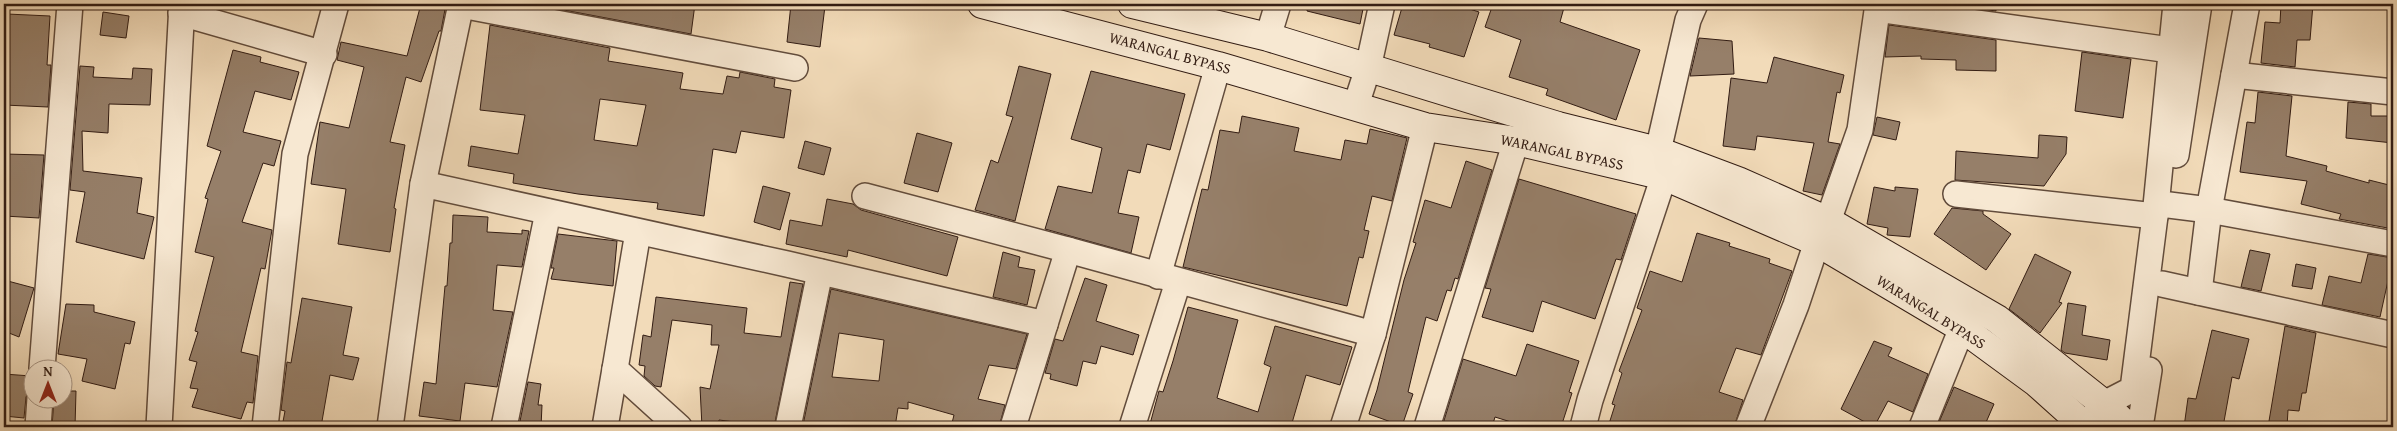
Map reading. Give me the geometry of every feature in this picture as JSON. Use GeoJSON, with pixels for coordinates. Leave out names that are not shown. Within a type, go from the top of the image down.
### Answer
{"type":"FeatureCollection","features":[{"type":"Feature","properties":{"kind":"main road","name":"WARANGAL BYPASS"},"geometry":{"type":"LineString","coordinates":[[982,4],[1218,66],[1356,105],[1424,127],[1661,163],[1823,231],[2037,383],[2086,427]]}},
{"type":"Feature","properties":{"kind":"main road"},"geometry":{"type":"LineString","coordinates":[[1132,4],[1268,37],[1558,126],[1661,163]]}},
{"type":"Feature","properties":{"kind":"main road"},"geometry":{"type":"LineString","coordinates":[[1823,231],[1997,319],[2104,404],[2128,427]]}},
{"type":"Feature","properties":{"kind":"street"},"geometry":{"type":"LineString","coordinates":[[43,358],[70,4]]}},
{"type":"Feature","properties":{"kind":"street"},"geometry":{"type":"LineString","coordinates":[[265,427],[295,154],[324,54],[336,4]]}},
{"type":"Feature","properties":{"kind":"street"},"geometry":{"type":"LineString","coordinates":[[390,427],[423,184],[461,4],[796,68]]}},
{"type":"Feature","properties":{"kind":"street"},"geometry":{"type":"LineString","coordinates":[[1268,37],[1278,4]]}},
{"type":"Feature","properties":{"kind":"street"},"geometry":{"type":"LineString","coordinates":[[1356,105],[1368,68],[1382,4]]}},
{"type":"Feature","properties":{"kind":"street"},"geometry":{"type":"LineString","coordinates":[[1583,427],[1661,163],[1688,20],[1695,4]]}},
{"type":"Feature","properties":{"kind":"street"},"geometry":{"type":"LineString","coordinates":[[2140,427],[2162,284],[2162,211],[2170,50],[2176,4]]}},
{"type":"Feature","properties":{"kind":"street"},"geometry":{"type":"LineString","coordinates":[[2086,427],[2104,404],[2133,389],[2199,4]]}},
{"type":"Feature","properties":{"kind":"street"},"geometry":{"type":"LineString","coordinates":[[2199,292],[2209,210],[2247,4]]}},
{"type":"Feature","properties":{"kind":"street"},"geometry":{"type":"LineString","coordinates":[[1748,427],[1796,305],[1860,130],[1878,6],[2170,50]]}},
{"type":"Feature","properties":{"kind":"street"},"geometry":{"type":"LineString","coordinates":[[159,427],[181,8],[324,54]]}},
{"type":"Feature","properties":{"kind":"street"},"geometry":{"type":"LineString","coordinates":[[1132,427],[1218,66]]}},
{"type":"Feature","properties":{"kind":"street"},"geometry":{"type":"LineString","coordinates":[[2234,75],[2393,92]]}},
{"type":"Feature","properties":{"kind":"street"},"geometry":{"type":"LineString","coordinates":[[1343,427],[1374,334],[1424,127]]}},
{"type":"Feature","properties":{"kind":"street"},"geometry":{"type":"LineString","coordinates":[[1427,427],[1516,141]]}},
{"type":"Feature","properties":{"kind":"street"},"geometry":{"type":"LineString","coordinates":[[423,184],[1045,324]]}},
{"type":"Feature","properties":{"kind":"street"},"geometry":{"type":"LineString","coordinates":[[1956,194],[2162,211],[2209,210],[2393,244]]}},
{"type":"Feature","properties":{"kind":"street"},"geometry":{"type":"LineString","coordinates":[[865,196],[1374,334]]}},
{"type":"Feature","properties":{"kind":"street"},"geometry":{"type":"LineString","coordinates":[[504,427],[548,212]]}},
{"type":"Feature","properties":{"kind":"street"},"geometry":{"type":"LineString","coordinates":[[605,427],[638,232]]}},
{"type":"Feature","properties":{"kind":"street"},"geometry":{"type":"LineString","coordinates":[[1013,427],[1068,250]]}},
{"type":"Feature","properties":{"kind":"street"},"geometry":{"type":"LineString","coordinates":[[788,427],[820,272]]}},
{"type":"Feature","properties":{"kind":"street"},"geometry":{"type":"LineString","coordinates":[[2162,284],[2393,335]]}},
{"type":"Feature","properties":{"kind":"street"},"geometry":{"type":"LineString","coordinates":[[1922,427],[1962,328]]}},
{"type":"Feature","properties":{"kind":"street"},"geometry":{"type":"LineString","coordinates":[[615,369],[678,427]]}},
{"type":"Feature","properties":{"kind":"street"},"geometry":{"type":"LineString","coordinates":[[38,427],[39,408]]}},
{"type":"Feature","properties":{"kind":"building"},"geometry":{"type":"Polygon","coordinates":[[[421,4],[446,4],[441,31],[439,31],[421,82],[406,77],[390,142],[405,145],[394,208],[396,209],[390,252],[338,244],[346,189],[311,184],[320,122],[349,128],[364,67],[337,60],[341,42],[407,56],[421,4]]]}},
{"type":"Feature","properties":{"kind":"building"},"geometry":{"type":"Polygon","coordinates":[[[532,4],[557,4],[593,9],[594,4],[695,4],[691,34],[532,4]]]}},
{"type":"Feature","properties":{"kind":"building"},"geometry":{"type":"Polygon","coordinates":[[[791,4],[825,6],[820,47],[787,42],[791,4]]]}},
{"type":"Feature","properties":{"kind":"building"},"geometry":{"type":"Polygon","coordinates":[[[1308,4],[1364,4],[1360,24],[1307,11],[1308,4]]]}},
{"type":"Feature","properties":{"kind":"building"},"geometry":{"type":"Polygon","coordinates":[[[1403,4],[1454,4],[1479,12],[1464,57],[1429,47],[1430,44],[1394,35],[1403,4]]]}},
{"type":"Feature","properties":{"kind":"building"},"geometry":{"type":"Polygon","coordinates":[[[1493,4],[1565,4],[1560,22],[1640,50],[1616,120],[1546,95],[1548,89],[1509,77],[1521,40],[1485,27],[1493,4]]]}},
{"type":"Feature","properties":{"kind":"building"},"geometry":{"type":"Polygon","coordinates":[[[1943,4],[1996,4],[1996,11],[1943,4]]]}},
{"type":"Feature","properties":{"kind":"building"},"geometry":{"type":"Polygon","coordinates":[[[2281,4],[2313,4],[2310,40],[2297,40],[2295,67],[2261,63],[2265,22],[2280,23],[2281,4]]]}},
{"type":"Feature","properties":{"kind":"building"},"geometry":{"type":"Polygon","coordinates":[[[103,12],[129,16],[126,38],[100,35],[103,12]]]}},
{"type":"Feature","properties":{"kind":"building"},"geometry":{"type":"Polygon","coordinates":[[[7,14],[50,16],[47,65],[51,65],[48,107],[4,105],[7,14]]]}},
{"type":"Feature","properties":{"kind":"building"},"geometry":{"type":"Polygon","coordinates":[[[490,25],[610,48],[608,61],[683,73],[680,89],[723,94],[727,76],[739,78],[740,72],[775,79],[774,87],[791,90],[784,138],[741,131],[736,153],[713,149],[704,216],[657,209],[658,203],[578,194],[513,183],[514,174],[468,166],[471,146],[518,154],[525,115],[480,110],[490,25]],[[600,99],[594,140],[637,146],[646,105],[600,99]]]}},
{"type":"Feature","properties":{"kind":"building"},"geometry":{"type":"Polygon","coordinates":[[[1889,25],[1996,40],[1996,71],[1956,70],[1956,60],[1921,59],[1921,56],[1885,57],[1889,25]]]}},
{"type":"Feature","properties":{"kind":"building"},"geometry":{"type":"Polygon","coordinates":[[[1699,38],[1732,41],[1734,74],[1690,76],[1699,38]]]}},
{"type":"Feature","properties":{"kind":"building"},"geometry":{"type":"Polygon","coordinates":[[[233,50],[261,57],[260,62],[299,72],[291,100],[255,91],[243,132],[281,141],[274,166],[263,163],[242,222],[272,230],[265,269],[261,268],[241,352],[258,356],[253,403],[247,402],[241,419],[192,407],[198,389],[190,388],[197,362],[189,360],[198,332],[195,331],[214,257],[195,252],[208,199],[205,198],[221,151],[207,146],[233,50]]]}},
{"type":"Feature","properties":{"kind":"building"},"geometry":{"type":"Polygon","coordinates":[[[2082,52],[2131,59],[2123,118],[2075,111],[2082,52]]]}},
{"type":"Feature","properties":{"kind":"building"},"geometry":{"type":"Polygon","coordinates":[[[1774,57],[1844,75],[1840,93],[1837,92],[1828,142],[1840,144],[1822,195],[1803,191],[1814,143],[1757,136],[1755,150],[1723,146],[1731,78],[1767,83],[1774,57]]]}},
{"type":"Feature","properties":{"kind":"building"},"geometry":{"type":"Polygon","coordinates":[[[80,66],[94,67],[93,77],[132,79],[133,68],[152,69],[150,105],[109,104],[108,133],[82,131],[83,171],[142,178],[137,213],[154,217],[144,259],[76,242],[85,192],[70,190],[80,66]]]}},
{"type":"Feature","properties":{"kind":"building"},"geometry":{"type":"Polygon","coordinates":[[[1019,66],[1051,74],[1015,221],[975,210],[991,160],[998,163],[1013,117],[1006,115],[1019,66]]]}},
{"type":"Feature","properties":{"kind":"building"},"geometry":{"type":"Polygon","coordinates":[[[1091,71],[1185,94],[1170,150],[1147,144],[1140,173],[1128,170],[1118,213],[1139,217],[1131,253],[1045,229],[1058,186],[1092,193],[1102,148],[1071,139],[1091,71]]]}},
{"type":"Feature","properties":{"kind":"building"},"geometry":{"type":"Polygon","coordinates":[[[2258,92],[2292,96],[2286,156],[2327,166],[2326,171],[2369,183],[2369,180],[2393,186],[2393,229],[2339,219],[2341,214],[2301,204],[2307,181],[2240,172],[2247,122],[2255,123],[2258,92]]]}},
{"type":"Feature","properties":{"kind":"building"},"geometry":{"type":"Polygon","coordinates":[[[2348,102],[2371,104],[2371,116],[2393,116],[2393,143],[2346,138],[2348,102]]]}},
{"type":"Feature","properties":{"kind":"building"},"geometry":{"type":"Polygon","coordinates":[[[1242,116],[1299,128],[1294,151],[1341,160],[1345,140],[1367,144],[1370,129],[1407,138],[1392,201],[1372,196],[1364,230],[1369,231],[1363,258],[1359,257],[1347,306],[1183,267],[1202,189],[1208,190],[1220,130],[1239,133],[1242,116]]]}},
{"type":"Feature","properties":{"kind":"building"},"geometry":{"type":"Polygon","coordinates":[[[1877,117],[1900,122],[1896,140],[1873,135],[1877,117]]]}},
{"type":"Feature","properties":{"kind":"building"},"geometry":{"type":"Polygon","coordinates":[[[917,133],[952,143],[938,192],[904,183],[917,133]]]}},
{"type":"Feature","properties":{"kind":"building"},"geometry":{"type":"Polygon","coordinates":[[[2039,135],[2067,137],[2066,154],[2044,186],[1955,180],[1956,151],[2038,158],[2039,135]]]}},
{"type":"Feature","properties":{"kind":"building"},"geometry":{"type":"Polygon","coordinates":[[[805,141],[831,148],[824,175],[798,168],[805,141]]]}},
{"type":"Feature","properties":{"kind":"building"},"geometry":{"type":"Polygon","coordinates":[[[4,154],[44,155],[39,218],[4,216],[4,154]]]}},
{"type":"Feature","properties":{"kind":"building"},"geometry":{"type":"Polygon","coordinates":[[[1466,161],[1492,170],[1458,279],[1455,278],[1451,291],[1447,290],[1437,321],[1426,317],[1408,392],[1413,394],[1402,426],[1369,414],[1377,390],[1404,280],[1416,243],[1413,242],[1425,200],[1451,208],[1466,161]]]}},
{"type":"Feature","properties":{"kind":"building"},"geometry":{"type":"Polygon","coordinates":[[[1519,179],[1636,214],[1621,260],[1616,259],[1595,319],[1542,301],[1533,332],[1482,317],[1491,289],[1485,288],[1519,179]]]}},
{"type":"Feature","properties":{"kind":"building"},"geometry":{"type":"Polygon","coordinates":[[[763,186],[790,193],[780,230],[754,222],[763,186]]]}},
{"type":"Feature","properties":{"kind":"building"},"geometry":{"type":"Polygon","coordinates":[[[1874,187],[1895,191],[1895,187],[1918,189],[1910,237],[1887,235],[1888,228],[1867,224],[1874,187]]]}},
{"type":"Feature","properties":{"kind":"building"},"geometry":{"type":"Polygon","coordinates":[[[827,199],[853,204],[861,210],[958,237],[947,276],[848,250],[847,257],[786,244],[790,220],[822,226],[827,199]]]}},
{"type":"Feature","properties":{"kind":"building"},"geometry":{"type":"Polygon","coordinates":[[[1952,208],[1983,211],[1983,214],[2011,234],[1986,270],[1934,234],[1952,208]]]}},
{"type":"Feature","properties":{"kind":"building"},"geometry":{"type":"Polygon","coordinates":[[[453,215],[488,217],[487,232],[522,234],[522,230],[529,231],[522,267],[497,265],[493,310],[513,312],[497,387],[465,383],[460,421],[419,416],[424,382],[436,384],[445,286],[447,286],[450,243],[452,243],[453,215]]]}},
{"type":"Feature","properties":{"kind":"building"},"geometry":{"type":"Polygon","coordinates":[[[1697,233],[1730,243],[1729,246],[1770,259],[1769,263],[1792,271],[1761,355],[1736,348],[1719,392],[1743,400],[1734,427],[1608,427],[1615,405],[1612,404],[1622,373],[1619,371],[1642,310],[1637,308],[1650,271],[1682,282],[1697,233]]]}},
{"type":"Feature","properties":{"kind":"building"},"geometry":{"type":"Polygon","coordinates":[[[558,234],[617,241],[613,286],[551,279],[554,268],[551,268],[558,234]]]}},
{"type":"Feature","properties":{"kind":"building"},"geometry":{"type":"Polygon","coordinates":[[[2250,250],[2270,254],[2261,291],[2241,287],[2250,250]]]}},
{"type":"Feature","properties":{"kind":"building"},"geometry":{"type":"Polygon","coordinates":[[[1003,252],[1020,257],[1018,267],[1035,270],[1027,305],[993,297],[1003,252]]]}},
{"type":"Feature","properties":{"kind":"building"},"geometry":{"type":"Polygon","coordinates":[[[2035,254],[2071,272],[2059,302],[2062,303],[2040,333],[2009,309],[2035,254]]]}},
{"type":"Feature","properties":{"kind":"building"},"geometry":{"type":"Polygon","coordinates":[[[2368,254],[2393,258],[2380,317],[2322,305],[2329,276],[2361,283],[2368,254]]]}},
{"type":"Feature","properties":{"kind":"building"},"geometry":{"type":"Polygon","coordinates":[[[2296,264],[2316,268],[2312,289],[2292,286],[2296,264]]]}},
{"type":"Feature","properties":{"kind":"building"},"geometry":{"type":"Polygon","coordinates":[[[1085,278],[1107,285],[1096,321],[1139,335],[1133,355],[1101,346],[1096,364],[1083,361],[1077,386],[1050,379],[1051,374],[1045,373],[1055,339],[1063,341],[1085,278]]]}},
{"type":"Feature","properties":{"kind":"building"},"geometry":{"type":"Polygon","coordinates":[[[4,280],[34,288],[19,337],[4,331],[4,280]]]}},
{"type":"Feature","properties":{"kind":"building"},"geometry":{"type":"Polygon","coordinates":[[[790,282],[803,284],[774,427],[719,420],[719,427],[702,427],[700,387],[710,389],[719,345],[711,345],[712,325],[672,320],[661,387],[655,386],[644,376],[645,366],[639,365],[643,335],[651,337],[656,297],[747,308],[744,333],[781,337],[790,282]]]}},
{"type":"Feature","properties":{"kind":"building"},"geometry":{"type":"Polygon","coordinates":[[[831,289],[1027,334],[1016,369],[989,365],[978,399],[1005,405],[999,427],[951,427],[954,415],[908,402],[908,409],[898,408],[895,427],[803,425],[831,289]],[[839,333],[832,377],[879,381],[884,340],[839,333]]]}},
{"type":"Feature","properties":{"kind":"building"},"geometry":{"type":"Polygon","coordinates":[[[302,298],[352,307],[343,355],[359,358],[353,380],[330,375],[321,427],[282,427],[285,411],[281,410],[287,362],[291,363],[302,298]]]}},
{"type":"Feature","properties":{"kind":"building"},"geometry":{"type":"Polygon","coordinates":[[[2068,303],[2086,306],[2082,335],[2110,340],[2107,360],[2065,353],[2061,350],[2068,303]]]}},
{"type":"Feature","properties":{"kind":"building"},"geometry":{"type":"Polygon","coordinates":[[[66,304],[94,305],[94,312],[135,322],[130,344],[125,343],[115,389],[82,381],[87,359],[58,354],[66,304]]]}},
{"type":"Feature","properties":{"kind":"building"},"geometry":{"type":"Polygon","coordinates":[[[1188,307],[1238,320],[1217,398],[1258,412],[1271,367],[1264,364],[1275,326],[1352,347],[1340,385],[1306,375],[1292,423],[1294,424],[1293,427],[1160,427],[1150,424],[1159,391],[1163,392],[1188,307]]]}},
{"type":"Feature","properties":{"kind":"building"},"geometry":{"type":"Polygon","coordinates":[[[2285,326],[2316,333],[2306,393],[2302,393],[2299,411],[2288,410],[2287,427],[2268,427],[2285,326]]]}},
{"type":"Feature","properties":{"kind":"building"},"geometry":{"type":"Polygon","coordinates":[[[2212,330],[2249,339],[2239,379],[2232,377],[2223,427],[2184,427],[2188,398],[2196,399],[2212,330]]]}},
{"type":"Feature","properties":{"kind":"building"},"geometry":{"type":"Polygon","coordinates":[[[1874,341],[1892,348],[1888,356],[1928,374],[1913,412],[1888,401],[1874,427],[1841,409],[1874,341]]]}},
{"type":"Feature","properties":{"kind":"building"},"geometry":{"type":"Polygon","coordinates":[[[1527,344],[1579,361],[1569,392],[1572,393],[1561,427],[1527,427],[1495,417],[1492,427],[1442,427],[1463,359],[1516,376],[1527,344]]]}},
{"type":"Feature","properties":{"kind":"building"},"geometry":{"type":"Polygon","coordinates":[[[4,374],[22,375],[22,408],[25,408],[24,418],[4,416],[4,374]]]}},
{"type":"Feature","properties":{"kind":"building"},"geometry":{"type":"Polygon","coordinates":[[[528,382],[541,384],[538,405],[542,405],[541,427],[519,426],[528,382]]]}},
{"type":"Feature","properties":{"kind":"building"},"geometry":{"type":"Polygon","coordinates":[[[1954,387],[1994,404],[1984,427],[1937,427],[1954,387]]]}},
{"type":"Feature","properties":{"kind":"building"},"geometry":{"type":"Polygon","coordinates":[[[72,391],[76,391],[75,427],[52,427],[53,408],[72,408],[72,391]]]}}]}
